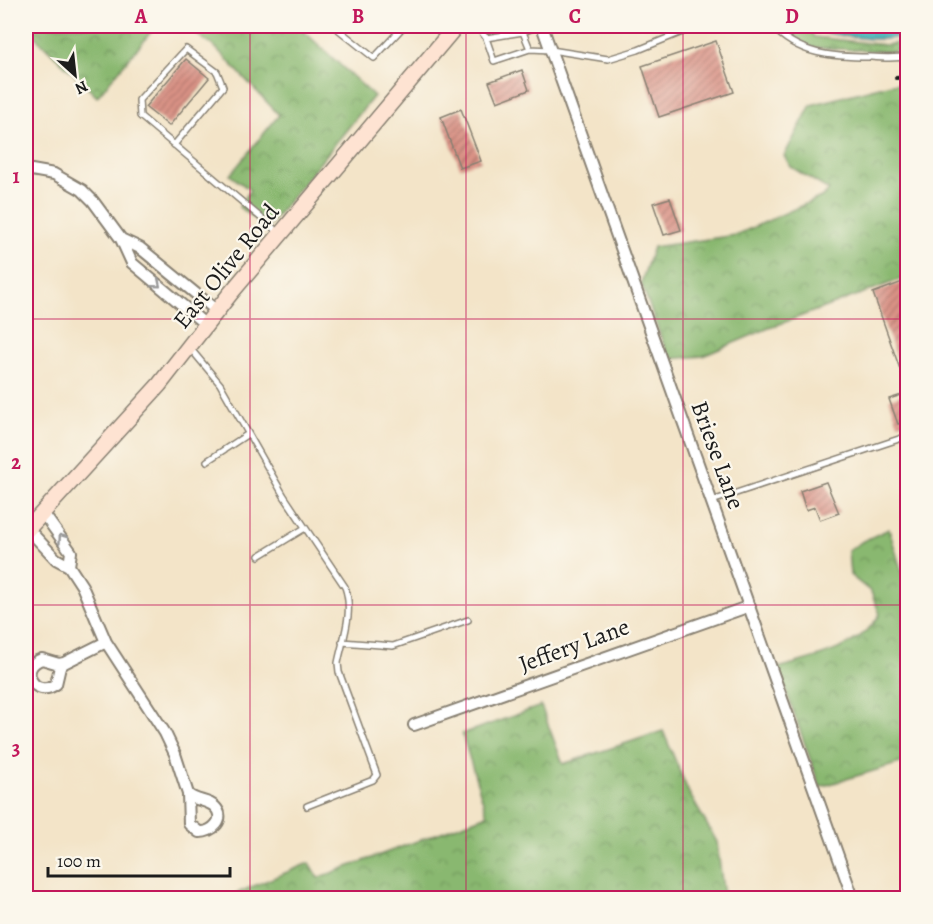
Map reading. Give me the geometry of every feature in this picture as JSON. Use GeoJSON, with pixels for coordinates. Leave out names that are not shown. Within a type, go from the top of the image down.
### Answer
{"type":"FeatureCollection","features":[{"type":"Feature","properties":{"kind":"street","name":"East Olive Road"},"geometry":{"type":"LineString","coordinates":[[27,530],[159,385],[217,311],[456,26]]}},
{"type":"Feature","properties":{"kind":"street","name":"Briese Lane"},"geometry":{"type":"LineString","coordinates":[[540,26],[551,50],[853,898]]}},
{"type":"Feature","properties":{"kind":"street"},"geometry":{"type":"LineString","coordinates":[[26,169],[54,174],[82,190],[93,201],[121,240],[132,263],[206,325]]}},
{"type":"Feature","properties":{"kind":"street"},"geometry":{"type":"LineString","coordinates":[[121,240],[140,248],[217,311]]}},
{"type":"Feature","properties":{"kind":"street"},"geometry":{"type":"LineString","coordinates":[[43,513],[71,552],[69,566]]}},
{"type":"Feature","properties":{"kind":"street"},"geometry":{"type":"LineString","coordinates":[[27,530],[57,560],[69,566],[89,599],[106,642],[165,733],[188,794]]}},
{"type":"Feature","properties":{"kind":"street","name":"Jeffery Lane"},"geometry":{"type":"LineString","coordinates":[[414,725],[750,606]]}},
{"type":"Feature","properties":{"kind":"street"},"geometry":{"type":"LineString","coordinates":[[64,663],[106,642]]}},
{"type":"Feature","properties":{"kind":"lane"},"geometry":{"type":"LineString","coordinates":[[334,26],[374,58],[404,26]]}},
{"type":"Feature","properties":{"kind":"lane"},"geometry":{"type":"LineString","coordinates":[[477,26],[486,38],[494,61],[508,53],[530,49],[608,59],[638,50],[697,26]]}},
{"type":"Feature","properties":{"kind":"lane"},"geometry":{"type":"LineString","coordinates":[[486,38],[502,37],[540,26]]}},
{"type":"Feature","properties":{"kind":"lane"},"geometry":{"type":"LineString","coordinates":[[772,26],[782,37],[820,55],[908,56]]}},
{"type":"Feature","properties":{"kind":"lane"},"geometry":{"type":"LineString","coordinates":[[523,32],[530,49]]}},
{"type":"Feature","properties":{"kind":"lane"},"geometry":{"type":"LineString","coordinates":[[174,145],[223,87],[217,72],[186,49],[139,100],[140,116],[174,145],[281,234]]}},
{"type":"Feature","properties":{"kind":"lane"},"geometry":{"type":"LineString","coordinates":[[189,347],[220,384],[284,496],[345,587],[348,597],[350,606],[338,663],[339,672],[377,775],[373,780],[307,806]]}},
{"type":"Feature","properties":{"kind":"lane"},"geometry":{"type":"LineString","coordinates":[[207,461],[248,434]]}},
{"type":"Feature","properties":{"kind":"lane"},"geometry":{"type":"LineString","coordinates":[[712,501],[908,436]]}},
{"type":"Feature","properties":{"kind":"lane"},"geometry":{"type":"LineString","coordinates":[[259,556],[305,528]]}},
{"type":"Feature","properties":{"kind":"lane"},"geometry":{"type":"LineString","coordinates":[[342,642],[393,646],[468,620]]}},
{"type":"Feature","properties":{"kind":"green space"},"geometry":{"type":"Polygon","coordinates":[[[26,26],[156,26],[97,97],[26,26]]]}},
{"type":"Feature","properties":{"kind":"green space"},"geometry":{"type":"Polygon","coordinates":[[[184,26],[298,26],[374,96],[267,228],[239,207],[250,190],[230,175],[279,115],[215,47],[184,26]]]}},
{"type":"Feature","properties":{"kind":"green space"},"geometry":{"type":"Polygon","coordinates":[[[783,26],[811,26],[809,28],[814,37],[886,45],[907,41],[907,47],[891,52],[806,47],[783,26]]]}},
{"type":"Feature","properties":{"kind":"green space"},"geometry":{"type":"Polygon","coordinates":[[[907,83],[907,277],[769,328],[703,356],[669,359],[641,283],[653,247],[736,235],[821,197],[829,190],[791,167],[784,156],[811,105],[891,84],[907,83]]]}},
{"type":"Feature","properties":{"kind":"green space"},"geometry":{"type":"Polygon","coordinates":[[[889,529],[907,589],[907,761],[820,787],[778,668],[835,650],[860,636],[871,626],[880,614],[871,592],[850,575],[848,551],[889,529]]]}},
{"type":"Feature","properties":{"kind":"green space"},"geometry":{"type":"Polygon","coordinates":[[[541,706],[563,764],[663,731],[689,793],[717,842],[724,898],[225,898],[309,863],[318,878],[487,815],[462,734],[541,706]]]}},
{"type":"Feature","properties":{"kind":"water"},"geometry":{"type":"Polygon","coordinates":[[[817,26],[907,26],[907,34],[888,39],[862,38],[814,31],[817,26]]]}},
{"type":"Feature","properties":{"kind":"building"},"geometry":{"type":"Polygon","coordinates":[[[716,41],[734,92],[659,117],[642,66],[716,41]]]}},
{"type":"Feature","properties":{"kind":"building"},"geometry":{"type":"Polygon","coordinates":[[[186,59],[209,78],[169,126],[145,107],[186,59]]]}},
{"type":"Feature","properties":{"kind":"building"},"geometry":{"type":"Polygon","coordinates":[[[522,70],[529,90],[497,102],[489,82],[522,70]]]}},
{"type":"Feature","properties":{"kind":"building"},"geometry":{"type":"Polygon","coordinates":[[[461,109],[481,161],[460,168],[441,117],[461,109]]]}},
{"type":"Feature","properties":{"kind":"building"},"geometry":{"type":"Polygon","coordinates":[[[670,198],[681,230],[664,235],[653,203],[670,198]]]}},
{"type":"Feature","properties":{"kind":"building"},"geometry":{"type":"Polygon","coordinates":[[[908,280],[908,386],[906,386],[873,293],[908,280]]]}},
{"type":"Feature","properties":{"kind":"building"},"geometry":{"type":"Polygon","coordinates":[[[908,393],[908,421],[898,424],[889,399],[908,393]]]}},
{"type":"Feature","properties":{"kind":"building"},"geometry":{"type":"Polygon","coordinates":[[[826,482],[839,513],[820,520],[815,507],[806,510],[800,491],[826,482]]]}},
{"type":"Feature","properties":{"kind":"railway"},"geometry":{"type":"LineString","coordinates":[[896,78],[908,77]]}}]}
